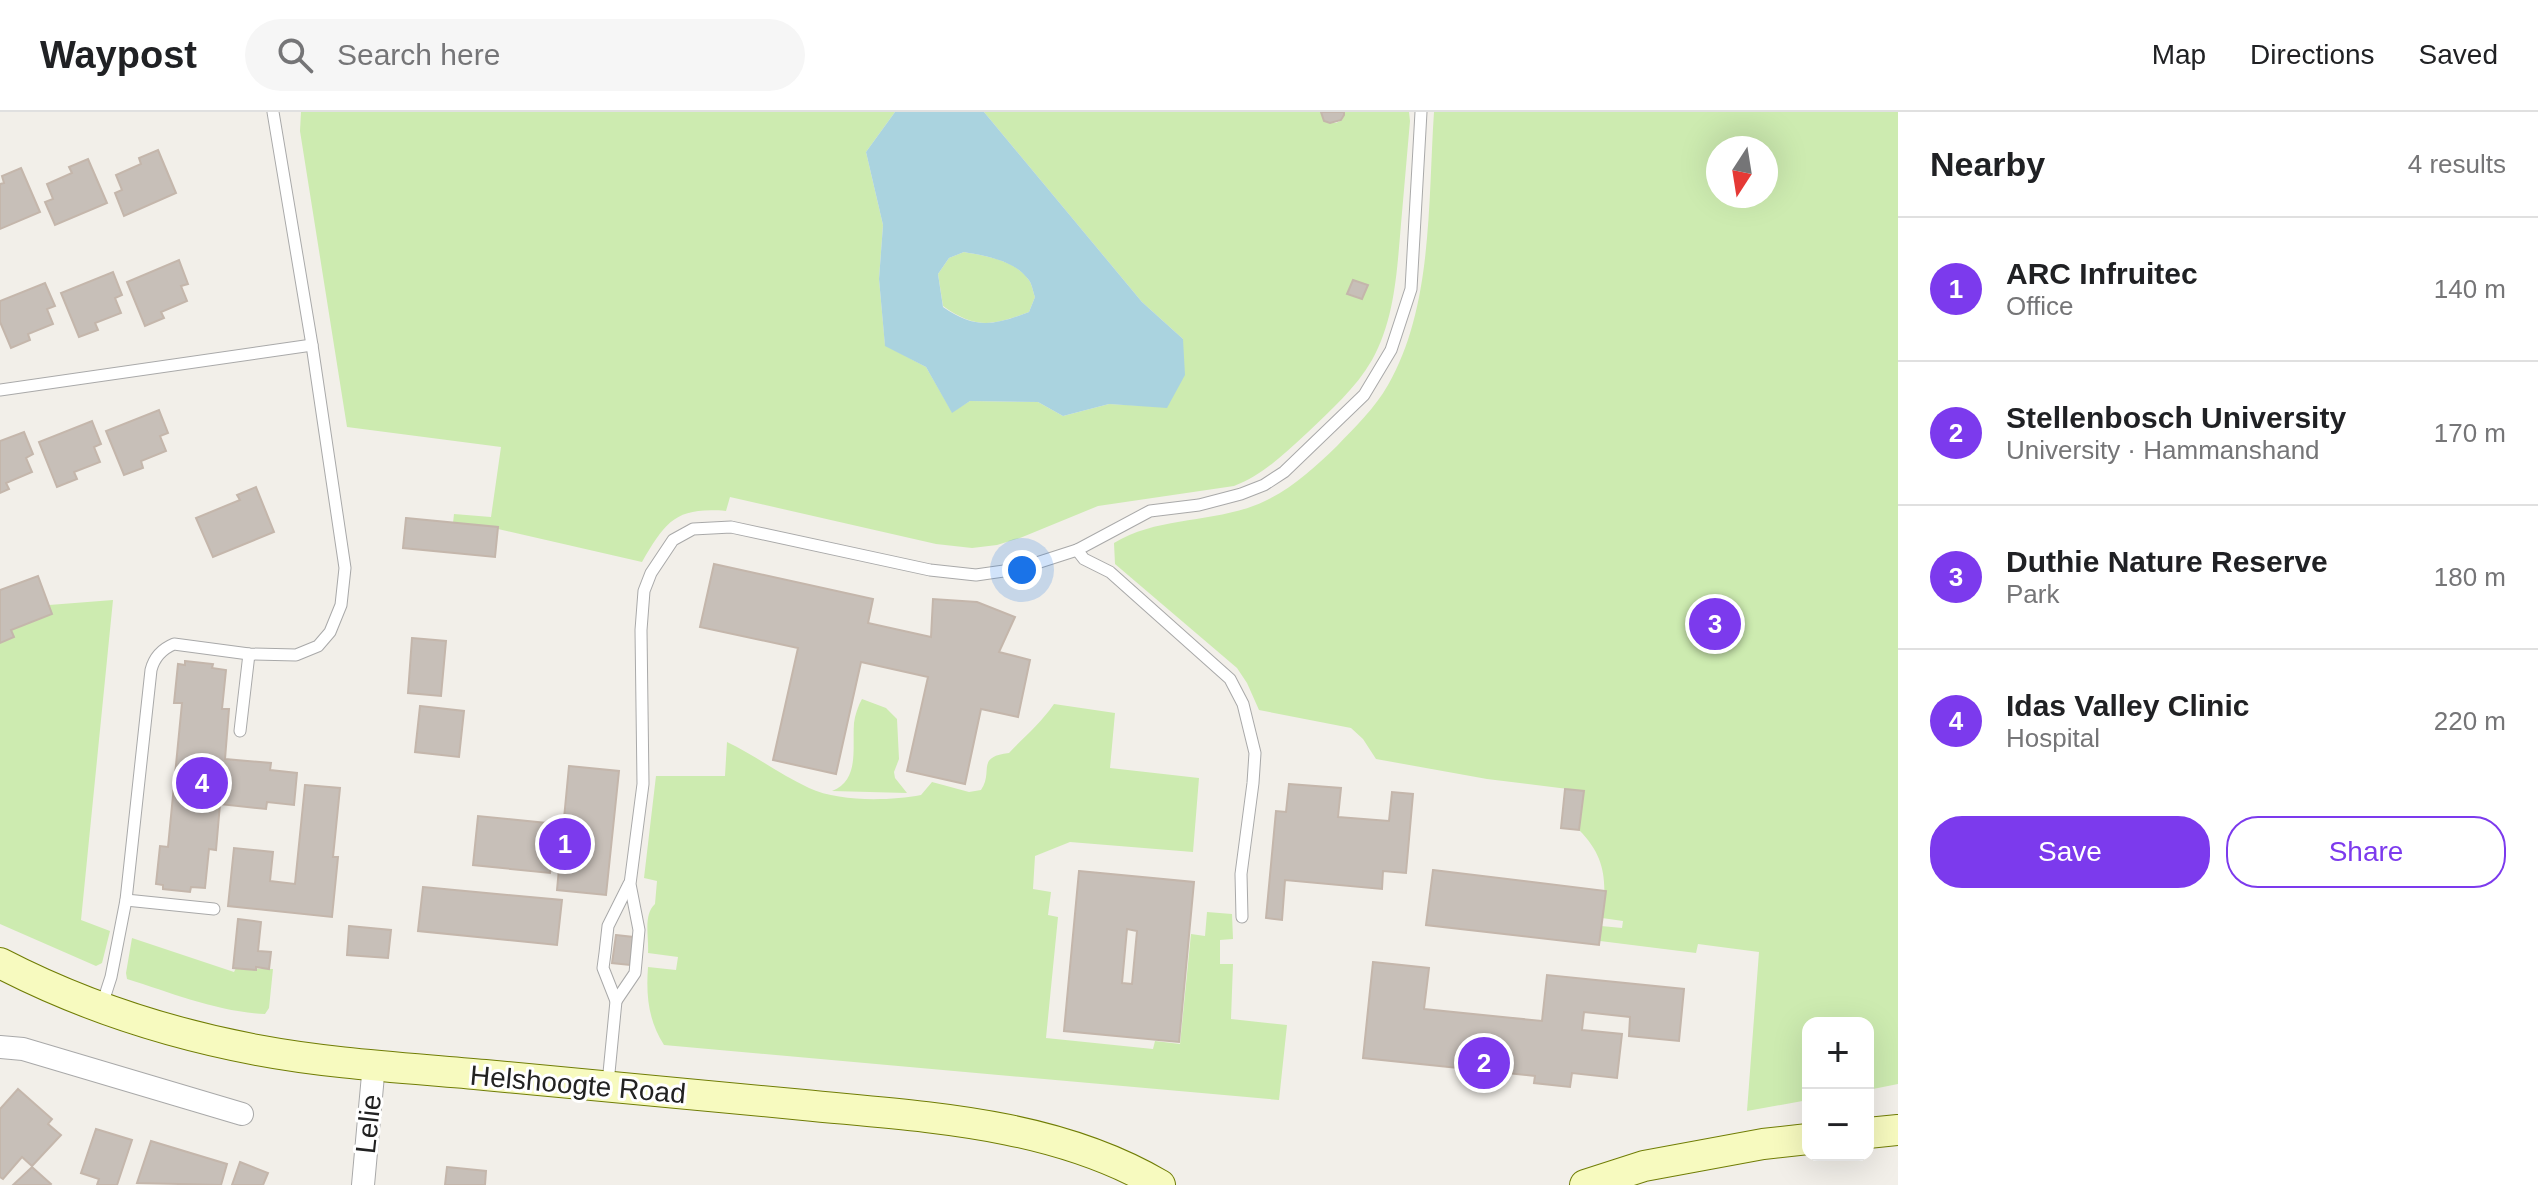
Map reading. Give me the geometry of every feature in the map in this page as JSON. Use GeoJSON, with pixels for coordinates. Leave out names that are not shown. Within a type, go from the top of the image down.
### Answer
{"type":"FeatureCollection","features":[{"type":"Feature","properties":{"kind":"main road","name":"Helshoogte Road"},"geometry":{"type":"LineString","coordinates":[[0,963],[101,1008],[153,1026],[260,1051],[979,1124],[1036,1135],[1087,1151],[1160,1185]]}},
{"type":"Feature","properties":{"kind":"main road"},"geometry":{"type":"LineString","coordinates":[[1874,1132],[1898,1130]]}},
{"type":"Feature","properties":{"kind":"main road"},"geometry":{"type":"LineString","coordinates":[[1585,1185],[1644,1166],[1802,1140]]}},
{"type":"Feature","properties":{"kind":"street"},"geometry":{"type":"LineString","coordinates":[[0,1047],[23,1049],[242,1114]]}},
{"type":"Feature","properties":{"kind":"street","name":"Lelie"},"geometry":{"type":"LineString","coordinates":[[363,1185],[374,1064]]}},
{"type":"Feature","properties":{"kind":"lane"},"geometry":{"type":"LineString","coordinates":[[101,1008],[111,977],[126,900],[152,665],[166,647],[174,644],[249,654],[296,655],[318,646],[330,632],[341,605],[345,568],[273,112]]}},
{"type":"Feature","properties":{"kind":"lane"},"geometry":{"type":"LineString","coordinates":[[616,1001],[635,973],[639,930],[630,884],[643,784],[641,630],[644,591],[651,573],[673,540],[693,529],[731,527],[930,570],[976,575],[1018,569],[1077,550],[1150,511],[1199,505],[1264,485],[1284,472],[1364,395],[1391,350],[1411,289],[1421,112]]}},
{"type":"Feature","properties":{"kind":"lane"},"geometry":{"type":"LineString","coordinates":[[0,390],[312,345]]}},
{"type":"Feature","properties":{"kind":"lane"},"geometry":{"type":"LineString","coordinates":[[1077,550],[1084,559],[1110,572],[1230,679],[1243,704],[1255,753],[1241,874],[1242,917]]}},
{"type":"Feature","properties":{"kind":"lane"},"geometry":{"type":"LineString","coordinates":[[240,731],[249,654]]}},
{"type":"Feature","properties":{"kind":"lane"},"geometry":{"type":"LineString","coordinates":[[608,1087],[616,1001],[603,968],[608,926],[630,884]]}},
{"type":"Feature","properties":{"kind":"lane"},"geometry":{"type":"LineString","coordinates":[[126,900],[214,909]]}},
{"type":"Feature","properties":{"kind":"green space"},"geometry":{"type":"Polygon","coordinates":[[[301,112],[895,112],[866,152],[883,225],[879,279],[885,345],[926,367],[952,412],[970,401],[1038,402],[1063,416],[1109,404],[1167,407],[1183,339],[1142,302],[984,112],[1321,112],[1324,121],[1336,123],[1342,120],[1344,112],[1409,112],[1410,121],[1396,276],[1380,344],[1366,370],[1342,399],[1290,449],[1254,476],[1234,486],[1098,506],[1020,538],[972,548],[936,544],[730,497],[726,511],[695,512],[674,520],[658,536],[642,562],[498,527],[453,523],[454,514],[491,517],[501,447],[347,427],[300,131],[301,112]]]}},
{"type":"Feature","properties":{"kind":"green space"},"geometry":{"type":"Polygon","coordinates":[[[1434,112],[1898,112],[1898,1084],[1874,1089],[1874,1017],[1802,1017],[1802,1101],[1747,1111],[1759,952],[1698,944],[1696,953],[1600,941],[1601,926],[1622,928],[1623,921],[1602,918],[1602,871],[1595,850],[1579,830],[1584,791],[1487,779],[1376,759],[1363,739],[1351,728],[1259,710],[1237,668],[1115,564],[1114,543],[1132,534],[1169,523],[1247,508],[1285,490],[1337,446],[1364,417],[1388,385],[1403,355],[1421,288],[1429,217],[1434,112]]]}},
{"type":"Feature","properties":{"kind":"green space"},"geometry":{"type":"Polygon","coordinates":[[[964,252],[999,260],[1022,273],[1035,297],[1029,312],[984,323],[965,319],[943,306],[938,274],[949,258],[964,252]]]}},
{"type":"Feature","properties":{"kind":"green space"},"geometry":{"type":"Polygon","coordinates":[[[113,600],[81,920],[110,931],[102,963],[96,966],[0,924],[0,643],[14,637],[11,630],[52,614],[49,605],[113,600]]]}},
{"type":"Feature","properties":{"kind":"green space"},"geometry":{"type":"Polygon","coordinates":[[[862,699],[886,708],[897,719],[899,759],[894,772],[907,793],[832,791],[841,786],[851,771],[854,720],[862,699]]]}},
{"type":"Feature","properties":{"kind":"green space"},"geometry":{"type":"Polygon","coordinates":[[[1054,704],[1115,713],[1110,768],[1199,778],[1193,852],[1070,842],[1035,856],[1033,889],[1051,892],[1048,915],[1058,917],[1046,1038],[1153,1049],[1155,1041],[1180,1044],[1191,934],[1205,936],[1207,912],[1232,914],[1233,939],[1220,940],[1220,964],[1233,964],[1231,1019],[1287,1025],[1279,1100],[664,1045],[649,1007],[648,967],[676,970],[678,957],[648,953],[648,920],[655,904],[657,881],[644,878],[656,776],[725,776],[727,742],[809,788],[835,796],[864,799],[908,797],[921,795],[932,782],[969,792],[981,790],[989,761],[1009,753],[1054,704]]]}},
{"type":"Feature","properties":{"kind":"green space"},"geometry":{"type":"Polygon","coordinates":[[[132,938],[234,972],[236,968],[273,969],[269,1008],[265,1014],[230,1010],[127,979],[132,938]]]}},
{"type":"Feature","properties":{"kind":"water"},"geometry":{"type":"Polygon","coordinates":[[[895,112],[984,112],[1142,302],[1183,339],[1185,375],[1167,408],[1109,404],[1063,416],[1038,402],[970,401],[952,413],[926,367],[885,346],[879,279],[883,225],[866,152],[895,112]],[[964,252],[949,258],[938,274],[943,307],[965,319],[984,323],[1029,312],[1035,297],[1022,273],[999,260],[964,252]]]}},
{"type":"Feature","properties":{"kind":"building"},"geometry":{"type":"Polygon","coordinates":[[[1321,112],[1344,112],[1344,115],[1341,120],[1330,123],[1324,121],[1321,112]]]}},
{"type":"Feature","properties":{"kind":"building"},"geometry":{"type":"Polygon","coordinates":[[[158,150],[176,193],[124,216],[115,193],[122,190],[116,175],[141,164],[139,158],[158,150]]]}},
{"type":"Feature","properties":{"kind":"building"},"geometry":{"type":"Polygon","coordinates":[[[88,159],[107,203],[55,225],[45,202],[53,199],[47,184],[72,173],[69,167],[88,159]]]}},
{"type":"Feature","properties":{"kind":"building"},"geometry":{"type":"Polygon","coordinates":[[[21,168],[40,212],[0,229],[2,176],[21,168]]]}},
{"type":"Feature","properties":{"kind":"building"},"geometry":{"type":"Polygon","coordinates":[[[179,260],[188,284],[181,286],[187,301],[161,312],[164,318],[145,326],[127,282],[179,260]]]}},
{"type":"Feature","properties":{"kind":"building"},"geometry":{"type":"Polygon","coordinates":[[[113,272],[122,295],[115,298],[121,313],[95,323],[98,330],[79,337],[61,293],[113,272]]]}},
{"type":"Feature","properties":{"kind":"building"},"geometry":{"type":"Polygon","coordinates":[[[1353,280],[1368,285],[1362,299],[1347,294],[1353,280]]]}},
{"type":"Feature","properties":{"kind":"building"},"geometry":{"type":"Polygon","coordinates":[[[45,283],[55,306],[47,309],[53,324],[28,334],[30,340],[11,348],[0,322],[0,301],[45,283]]]}},
{"type":"Feature","properties":{"kind":"building"},"geometry":{"type":"Polygon","coordinates":[[[159,410],[168,433],[160,436],[166,451],[141,461],[143,468],[124,475],[106,431],[159,410]]]}},
{"type":"Feature","properties":{"kind":"building"},"geometry":{"type":"Polygon","coordinates":[[[92,421],[101,444],[94,447],[100,462],[74,472],[77,479],[57,487],[39,442],[92,421]]]}},
{"type":"Feature","properties":{"kind":"building"},"geometry":{"type":"Polygon","coordinates":[[[24,432],[33,454],[26,458],[32,472],[6,483],[9,489],[0,493],[0,441],[24,432]]]}},
{"type":"Feature","properties":{"kind":"building"},"geometry":{"type":"Polygon","coordinates":[[[256,487],[274,532],[213,557],[196,518],[240,500],[237,495],[256,487]]]}},
{"type":"Feature","properties":{"kind":"building"},"geometry":{"type":"Polygon","coordinates":[[[406,518],[498,527],[495,557],[403,548],[406,518]]]}},
{"type":"Feature","properties":{"kind":"building"},"geometry":{"type":"Polygon","coordinates":[[[714,564],[873,599],[868,623],[931,637],[933,599],[977,602],[1015,617],[999,652],[1030,660],[1018,717],[981,709],[965,784],[907,771],[928,677],[861,662],[836,774],[773,760],[798,648],[700,627],[714,564]]]}},
{"type":"Feature","properties":{"kind":"building"},"geometry":{"type":"Polygon","coordinates":[[[38,576],[52,614],[11,630],[14,637],[0,643],[0,590],[38,576]]]}},
{"type":"Feature","properties":{"kind":"building"},"geometry":{"type":"Polygon","coordinates":[[[412,638],[446,641],[441,696],[408,693],[412,638]]]}},
{"type":"Feature","properties":{"kind":"building"},"geometry":{"type":"Polygon","coordinates":[[[185,661],[213,664],[212,668],[226,670],[222,709],[229,709],[225,759],[271,763],[270,770],[297,773],[294,805],[267,802],[266,809],[220,804],[216,850],[209,849],[205,888],[191,887],[190,892],[163,889],[163,885],[156,884],[160,846],[168,847],[182,703],[174,703],[178,664],[185,665],[185,661]]]}},
{"type":"Feature","properties":{"kind":"building"},"geometry":{"type":"Polygon","coordinates":[[[420,706],[464,711],[459,757],[415,752],[420,706]]]}},
{"type":"Feature","properties":{"kind":"building"},"geometry":{"type":"Polygon","coordinates":[[[569,766],[619,771],[606,895],[557,890],[560,858],[552,857],[550,873],[473,865],[478,816],[556,824],[555,828],[563,829],[569,766]]]}},
{"type":"Feature","properties":{"kind":"building"},"geometry":{"type":"Polygon","coordinates":[[[1289,784],[1341,788],[1338,817],[1389,821],[1392,792],[1413,794],[1406,873],[1383,871],[1382,889],[1285,880],[1282,920],[1266,918],[1276,811],[1286,812],[1289,784]]]}},
{"type":"Feature","properties":{"kind":"building"},"geometry":{"type":"Polygon","coordinates":[[[305,785],[340,788],[333,857],[338,857],[332,917],[228,906],[234,848],[273,852],[270,881],[295,884],[305,785]]]}},
{"type":"Feature","properties":{"kind":"building"},"geometry":{"type":"Polygon","coordinates":[[[1565,789],[1584,791],[1579,830],[1561,828],[1565,789]]]}},
{"type":"Feature","properties":{"kind":"building"},"geometry":{"type":"Polygon","coordinates":[[[1433,870],[1606,891],[1599,945],[1426,925],[1433,870]]]}},
{"type":"Feature","properties":{"kind":"building"},"geometry":{"type":"Polygon","coordinates":[[[1079,871],[1194,882],[1179,1042],[1064,1031],[1079,871]],[[1127,929],[1122,983],[1132,984],[1137,931],[1127,929]]]}},
{"type":"Feature","properties":{"kind":"building"},"geometry":{"type":"Polygon","coordinates":[[[423,887],[562,900],[557,945],[418,931],[423,887]]]}},
{"type":"Feature","properties":{"kind":"building"},"geometry":{"type":"Polygon","coordinates":[[[238,919],[261,922],[258,951],[271,952],[269,969],[233,968],[238,919]]]}},
{"type":"Feature","properties":{"kind":"building"},"geometry":{"type":"Polygon","coordinates":[[[349,926],[391,930],[388,958],[347,955],[349,926]]]}},
{"type":"Feature","properties":{"kind":"building"},"geometry":{"type":"Polygon","coordinates":[[[616,935],[633,937],[630,965],[612,963],[616,935]]]}},
{"type":"Feature","properties":{"kind":"building"},"geometry":{"type":"Polygon","coordinates":[[[1373,962],[1429,968],[1424,1009],[1542,1021],[1547,975],[1684,989],[1679,1041],[1629,1036],[1630,1017],[1584,1012],[1582,1030],[1622,1034],[1617,1078],[1572,1073],[1570,1087],[1534,1083],[1535,1076],[1363,1058],[1373,962]]]}},
{"type":"Feature","properties":{"kind":"building"},"geometry":{"type":"Polygon","coordinates":[[[18,1089],[52,1119],[48,1124],[61,1135],[32,1166],[22,1157],[3,1179],[0,1177],[0,1109],[18,1089]]]}},
{"type":"Feature","properties":{"kind":"building"},"geometry":{"type":"Polygon","coordinates":[[[96,1129],[132,1140],[117,1185],[97,1185],[99,1179],[81,1173],[96,1129]]]}},
{"type":"Feature","properties":{"kind":"building"},"geometry":{"type":"Polygon","coordinates":[[[151,1141],[227,1164],[221,1185],[137,1183],[151,1141]]]}},
{"type":"Feature","properties":{"kind":"building"},"geometry":{"type":"Polygon","coordinates":[[[240,1162],[268,1173],[263,1185],[232,1185],[240,1162]]]}},
{"type":"Feature","properties":{"kind":"building"},"geometry":{"type":"Polygon","coordinates":[[[32,1167],[51,1184],[13,1185],[32,1167]]]}},
{"type":"Feature","properties":{"kind":"building"},"geometry":{"type":"Polygon","coordinates":[[[447,1167],[486,1171],[485,1185],[445,1185],[447,1167]]]}},
{"type":"Feature","properties":{"kind":"place","name":"Duthie Nature Reserve"},"geometry":{"type":"Point","coordinates":[1715,624]}},
{"type":"Feature","properties":{"kind":"place","name":"Idas Valley Clinic"},"geometry":{"type":"Point","coordinates":[202,783]}},
{"type":"Feature","properties":{"kind":"place","name":"ARC Infruitec"},"geometry":{"type":"Point","coordinates":[565,844]}},
{"type":"Feature","properties":{"kind":"place","name":"Stellenbosch University"},"geometry":{"type":"Point","coordinates":[1484,1063]}}]}
